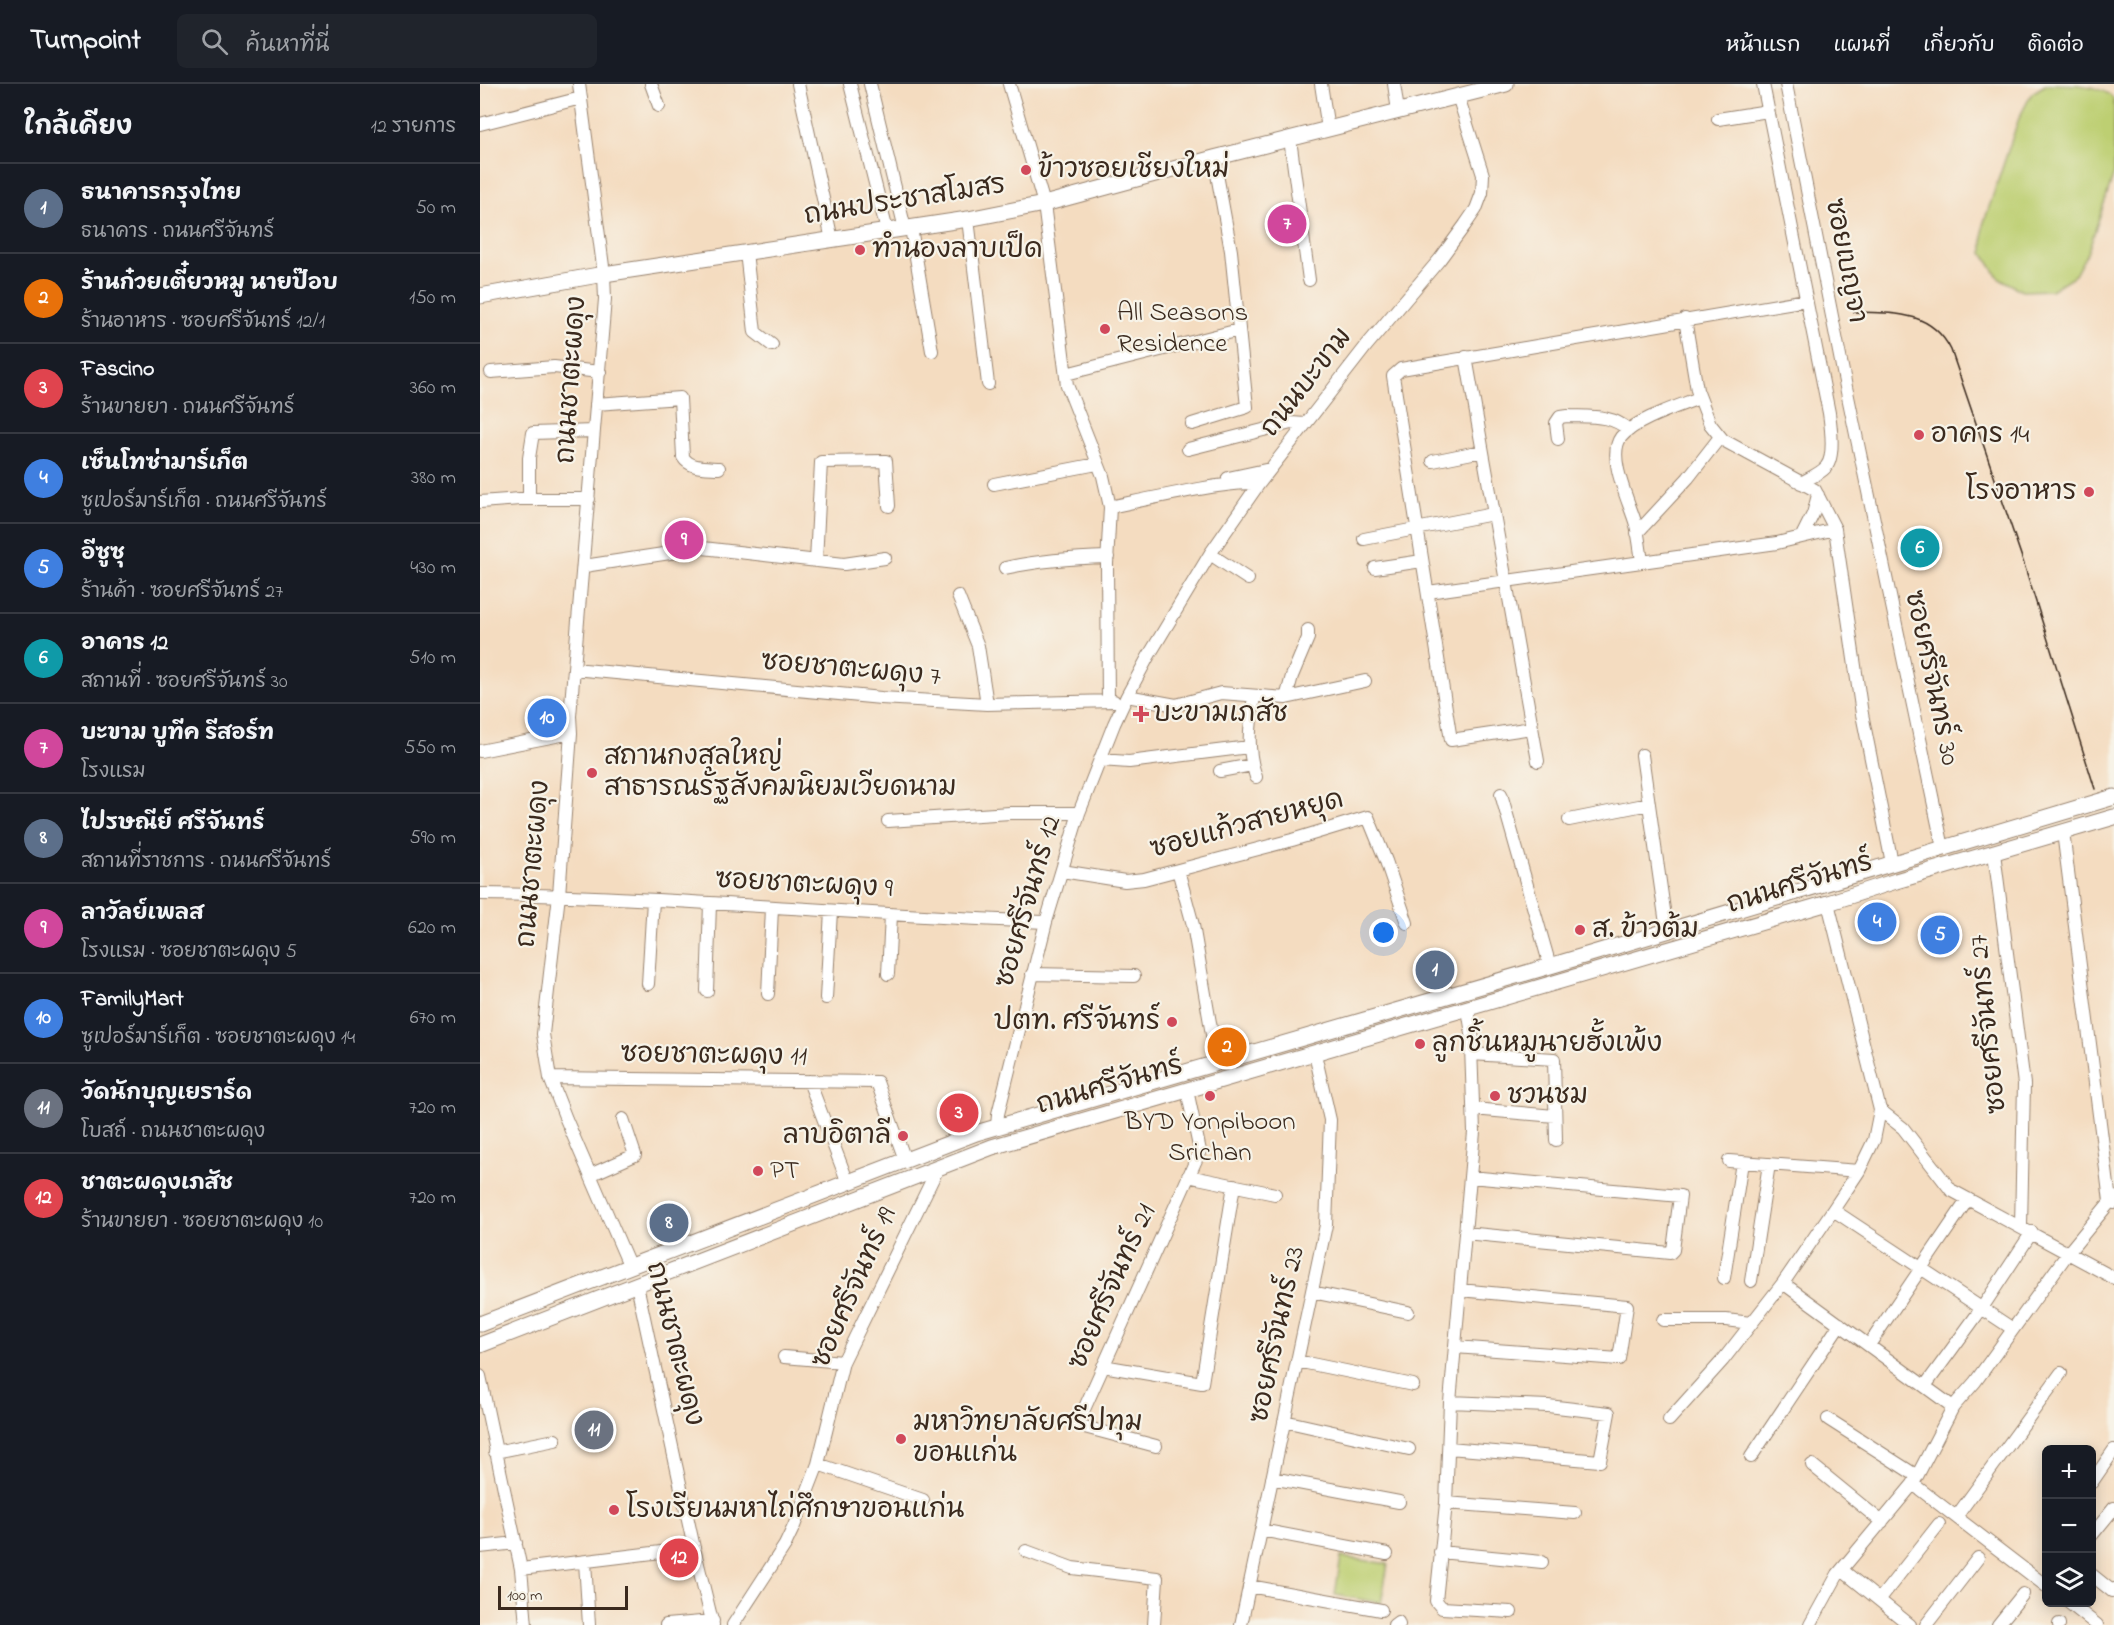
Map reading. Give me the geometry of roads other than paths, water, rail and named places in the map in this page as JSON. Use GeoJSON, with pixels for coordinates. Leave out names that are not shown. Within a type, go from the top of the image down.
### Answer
{"type":"FeatureCollection","features":[{"type":"Feature","properties":{"kind":"main road","name":"ถนนประชาสโมสร"},"geometry":{"type":"LineString","coordinates":[[480,296],[604,274],[968,219],[1044,204],[1506,84]]}},
{"type":"Feature","properties":{"kind":"main road","name":"ถนนศรีจันทร์"},"geometry":{"type":"LineString","coordinates":[[480,1324],[976,1133],[1550,966],[2114,797]]}},
{"type":"Feature","properties":{"kind":"main road","name":"ถนนศรีจันทร์"},"geometry":{"type":"LineString","coordinates":[[480,1345],[998,1146],[2114,817]]}},
{"type":"Feature","properties":{"kind":"main road"},"geometry":{"type":"LineString","coordinates":[[1892,863],[1896,881]]}},
{"type":"Feature","properties":{"kind":"main road"},"geometry":{"type":"LineString","coordinates":[[997,1127],[998,1146]]}},
{"type":"Feature","properties":{"kind":"main road","name":"ถนนชาตะผดุง"},"geometry":{"type":"LineString","coordinates":[[630,1267],[637,1285]]}},
{"type":"Feature","properties":{"kind":"main road"},"geometry":{"type":"LineString","coordinates":[[529,1306],[536,1324]]}},
{"type":"Feature","properties":{"kind":"street","name":"ถนนชาตะผดุง"},"geometry":{"type":"LineString","coordinates":[[579,84],[604,274],[605,299],[570,716],[571,734],[559,895],[543,1034],[550,1078],[630,1267]]}},
{"type":"Feature","properties":{"kind":"street"},"geometry":{"type":"LineString","coordinates":[[651,84],[659,106]]}},
{"type":"Feature","properties":{"kind":"street"},"geometry":{"type":"LineString","coordinates":[[798,84],[832,240]]}},
{"type":"Feature","properties":{"kind":"street"},"geometry":{"type":"LineString","coordinates":[[850,84],[887,231]]}},
{"type":"Feature","properties":{"kind":"street"},"geometry":{"type":"LineString","coordinates":[[870,84],[908,228],[932,351]]}},
{"type":"Feature","properties":{"kind":"street"},"geometry":{"type":"LineString","coordinates":[[1009,84],[1044,204],[1067,385],[1103,476],[1110,507],[1108,701]]}},
{"type":"Feature","properties":{"kind":"street"},"geometry":{"type":"LineString","coordinates":[[1321,84],[1328,129]]}},
{"type":"Feature","properties":{"kind":"street"},"geometry":{"type":"LineString","coordinates":[[1395,84],[1398,111]]}},
{"type":"Feature","properties":{"kind":"street"},"geometry":{"type":"LineString","coordinates":[[1762,84],[1832,435],[1829,463],[1824,470],[1801,483]]}},
{"type":"Feature","properties":{"kind":"street","name":"ซอยเบญจา"},"geometry":{"type":"LineString","coordinates":[[1786,84],[1858,446]]}},
{"type":"Feature","properties":{"kind":"street","name":"ถนนบะขาม"},"geometry":{"type":"LineString","coordinates":[[1126,699],[1148,657],[1210,554],[1258,485],[1367,345],[1440,259],[1476,209],[1482,193],[1483,175],[1458,96]]}},
{"type":"Feature","properties":{"kind":"street"},"geometry":{"type":"LineString","coordinates":[[480,124],[581,98]]}},
{"type":"Feature","properties":{"kind":"street"},"geometry":{"type":"LineString","coordinates":[[1718,119],[1768,111]]}},
{"type":"Feature","properties":{"kind":"street"},"geometry":{"type":"LineString","coordinates":[[1290,139],[1309,280]]}},
{"type":"Feature","properties":{"kind":"street"},"geometry":{"type":"LineString","coordinates":[[1192,424],[1247,407],[1231,251],[1214,158]]}},
{"type":"Feature","properties":{"kind":"street"},"geometry":{"type":"LineString","coordinates":[[968,219],[988,384]]}},
{"type":"Feature","properties":{"kind":"street"},"geometry":{"type":"LineString","coordinates":[[746,252],[755,332],[772,345]]}},
{"type":"Feature","properties":{"kind":"street"},"geometry":{"type":"LineString","coordinates":[[1532,728],[1451,740],[1393,376],[1401,369],[1466,357],[1806,300]]}},
{"type":"Feature","properties":{"kind":"street"},"geometry":{"type":"LineString","coordinates":[[1685,319],[1699,398],[1710,424],[1719,437],[1815,490],[1835,528],[1862,714],[1892,863]]}},
{"type":"Feature","properties":{"kind":"street"},"geometry":{"type":"LineString","coordinates":[[1066,374],[1239,330]]}},
{"type":"Feature","properties":{"kind":"street"},"geometry":{"type":"LineString","coordinates":[[1466,357],[1538,761]]}},
{"type":"Feature","properties":{"kind":"street"},"geometry":{"type":"LineString","coordinates":[[491,372],[554,367],[600,372]]}},
{"type":"Feature","properties":{"kind":"street"},"geometry":{"type":"LineString","coordinates":[[596,404],[680,398],[682,457],[685,462],[693,466],[719,468]]}},
{"type":"Feature","properties":{"kind":"street"},"geometry":{"type":"LineString","coordinates":[[1642,561],[1637,532],[1617,461],[1618,443],[1629,430],[1655,416],[1699,398]]}},
{"type":"Feature","properties":{"kind":"street"},"geometry":{"type":"LineString","coordinates":[[1558,439],[1556,423],[1560,417],[1567,416],[1609,418],[1629,430]]}},
{"type":"Feature","properties":{"kind":"street"},"geometry":{"type":"LineString","coordinates":[[1188,449],[1291,423],[1305,424]]}},
{"type":"Feature","properties":{"kind":"street"},"geometry":{"type":"LineString","coordinates":[[529,499],[529,458],[533,434],[594,431]]}},
{"type":"Feature","properties":{"kind":"street"},"geometry":{"type":"LineString","coordinates":[[1637,532],[1688,478],[1719,437]]}},
{"type":"Feature","properties":{"kind":"street","name":"ซอยศรีจันทร์ 30"},"geometry":{"type":"LineString","coordinates":[[1858,446],[1943,848]]}},
{"type":"Feature","properties":{"kind":"street"},"geometry":{"type":"LineString","coordinates":[[1433,461],[1482,451]]}},
{"type":"Feature","properties":{"kind":"street"},"geometry":{"type":"LineString","coordinates":[[816,561],[821,462],[886,461],[889,506]]}},
{"type":"Feature","properties":{"kind":"street"},"geometry":{"type":"LineString","coordinates":[[994,484],[1097,464]]}},
{"type":"Feature","properties":{"kind":"street"},"geometry":{"type":"LineString","coordinates":[[1207,482],[1270,469]]}},
{"type":"Feature","properties":{"kind":"street"},"geometry":{"type":"LineString","coordinates":[[1110,507],[1230,484],[1253,482],[1258,485]]}},
{"type":"Feature","properties":{"kind":"street"},"geometry":{"type":"LineString","coordinates":[[1802,536],[1813,514],[1818,495]]}},
{"type":"Feature","properties":{"kind":"street"},"geometry":{"type":"LineString","coordinates":[[480,502],[589,499]]}},
{"type":"Feature","properties":{"kind":"street"},"geometry":{"type":"LineString","coordinates":[[1364,539],[1493,514]]}},
{"type":"Feature","properties":{"kind":"street"},"geometry":{"type":"LineString","coordinates":[[1428,592],[1777,543],[1835,528]]}},
{"type":"Feature","properties":{"kind":"street"},"geometry":{"type":"LineString","coordinates":[[584,566],[703,548],[844,564],[885,558]]}},
{"type":"Feature","properties":{"kind":"street"},"geometry":{"type":"LineString","coordinates":[[1210,554],[1248,579]]}},
{"type":"Feature","properties":{"kind":"street"},"geometry":{"type":"LineString","coordinates":[[1005,568],[1058,558],[1108,557]]}},
{"type":"Feature","properties":{"kind":"street"},"geometry":{"type":"LineString","coordinates":[[1375,567],[1422,561]]}},
{"type":"Feature","properties":{"kind":"street"},"geometry":{"type":"LineString","coordinates":[[958,596],[978,646],[987,704]]}},
{"type":"Feature","properties":{"kind":"street"},"geometry":{"type":"LineString","coordinates":[[1286,698],[1292,676],[1308,638],[1308,630]]}},
{"type":"Feature","properties":{"kind":"street","name":"ซอยชาตะผดุง 7"},"geometry":{"type":"LineString","coordinates":[[574,669],[880,698],[987,704],[1126,699],[1176,705],[1221,693],[1286,698],[1365,681]]}},
{"type":"Feature","properties":{"kind":"street"},"geometry":{"type":"LineString","coordinates":[[1254,696],[1249,747],[1256,777]]}},
{"type":"Feature","properties":{"kind":"street","name":"ซอยศรีจันทร์ 12"},"geometry":{"type":"LineString","coordinates":[[997,1127],[998,1114],[1046,922],[1079,813],[1126,699]]}},
{"type":"Feature","properties":{"kind":"street"},"geometry":{"type":"LineString","coordinates":[[480,751],[571,734]]}},
{"type":"Feature","properties":{"kind":"street"},"geometry":{"type":"LineString","coordinates":[[1100,760],[1129,762],[1249,747]]}},
{"type":"Feature","properties":{"kind":"street"},"geometry":{"type":"LineString","coordinates":[[1641,755],[1667,931]]}},
{"type":"Feature","properties":{"kind":"street"},"geometry":{"type":"LineString","coordinates":[[1220,771],[1252,765]]}},
{"type":"Feature","properties":{"kind":"street"},"geometry":{"type":"LineString","coordinates":[[1501,794],[1550,966]]}},
{"type":"Feature","properties":{"kind":"street"},"geometry":{"type":"LineString","coordinates":[[1569,820],[1649,804]]}},
{"type":"Feature","properties":{"kind":"street"},"geometry":{"type":"LineString","coordinates":[[888,821],[1010,813],[1079,813]]}},
{"type":"Feature","properties":{"kind":"street","name":"ซอยแก้วสายหยุด"},"geometry":{"type":"LineString","coordinates":[[1062,871],[1125,881],[1144,879],[1292,840],[1368,817],[1407,923]]}},
{"type":"Feature","properties":{"kind":"street"},"geometry":{"type":"LineString","coordinates":[[1810,1625],[1842,1570],[1915,1480],[1953,1407],[1975,1382],[2068,1253],[2113,1200],[2064,832]]}},
{"type":"Feature","properties":{"kind":"street","name":"ซอยศรีจันทร์ 27"},"geometry":{"type":"LineString","coordinates":[[1994,853],[2024,1084],[2026,1229]]}},
{"type":"Feature","properties":{"kind":"street"},"geometry":{"type":"LineString","coordinates":[[1178,870],[1193,925],[1217,1063]]}},
{"type":"Feature","properties":{"kind":"street","name":"ซอยชาตะผดุง 9"},"geometry":{"type":"LineString","coordinates":[[480,894],[559,895],[1046,922]]}},
{"type":"Feature","properties":{"kind":"street"},"geometry":{"type":"LineString","coordinates":[[648,984],[653,900]]}},
{"type":"Feature","properties":{"kind":"street"},"geometry":{"type":"LineString","coordinates":[[1669,1420],[1723,1360],[1783,1283],[1859,1171],[1874,1140],[1880,1110],[1828,903]]}},
{"type":"Feature","properties":{"kind":"street"},"geometry":{"type":"LineString","coordinates":[[707,991],[710,904]]}},
{"type":"Feature","properties":{"kind":"street"},"geometry":{"type":"LineString","coordinates":[[768,994],[772,908]]}},
{"type":"Feature","properties":{"kind":"street"},"geometry":{"type":"LineString","coordinates":[[826,998],[831,911]]}},
{"type":"Feature","properties":{"kind":"street"},"geometry":{"type":"LineString","coordinates":[[888,974],[891,915]]}},
{"type":"Feature","properties":{"kind":"street"},"geometry":{"type":"LineString","coordinates":[[1032,974],[1134,976]]}},
{"type":"Feature","properties":{"kind":"street"},"geometry":{"type":"LineString","coordinates":[[1464,1010],[1473,1040],[1471,1050],[1474,1132],[1450,1402],[1446,1503],[1436,1601],[1442,1608],[1510,1612]]}},
{"type":"Feature","properties":{"kind":"street"},"geometry":{"type":"LineString","coordinates":[[1471,1050],[1554,1059],[1556,1140]]}},
{"type":"Feature","properties":{"kind":"street","name":"ซอยศรีจันทร์ 23"},"geometry":{"type":"LineString","coordinates":[[1241,1625],[1326,1225],[1330,1120],[1316,1054]]}},
{"type":"Feature","properties":{"kind":"street","name":"ซอยชาตะผดุง 11"},"geometry":{"type":"LineString","coordinates":[[550,1078],[877,1082],[905,1160]]}},
{"type":"Feature","properties":{"kind":"street"},"geometry":{"type":"LineString","coordinates":[[809,1081],[848,1182]]}},
{"type":"Feature","properties":{"kind":"street","name":"ซอยศรีจันทร์ 21"},"geometry":{"type":"LineString","coordinates":[[1156,1446],[1077,1425],[1200,1151],[1187,1090]]}},
{"type":"Feature","properties":{"kind":"street"},"geometry":{"type":"LineString","coordinates":[[1473,1109],[1555,1116]]}},
{"type":"Feature","properties":{"kind":"street"},"geometry":{"type":"LineString","coordinates":[[1880,1110],[1903,1128],[1951,1190],[2114,1278]]}},
{"type":"Feature","properties":{"kind":"street"},"geometry":{"type":"LineString","coordinates":[[590,1175],[635,1155],[623,1119]]}},
{"type":"Feature","properties":{"kind":"street"},"geometry":{"type":"LineString","coordinates":[[1729,1161],[1859,1171]]}},
{"type":"Feature","properties":{"kind":"street"},"geometry":{"type":"LineString","coordinates":[[1724,1278],[1742,1162]]}},
{"type":"Feature","properties":{"kind":"street"},"geometry":{"type":"LineString","coordinates":[[1751,1281],[1769,1164]]}},
{"type":"Feature","properties":{"kind":"street","name":"ซอยศรีจันทร์ 19"},"geometry":{"type":"LineString","coordinates":[[733,1625],[788,1539],[818,1464],[843,1362],[937,1170]]}},
{"type":"Feature","properties":{"kind":"street"},"geometry":{"type":"LineString","coordinates":[[1188,1176],[1275,1194]]}},
{"type":"Feature","properties":{"kind":"street"},"geometry":{"type":"LineString","coordinates":[[1465,1233],[1670,1253],[1673,1250],[1680,1196],[1470,1177]]}},
{"type":"Feature","properties":{"kind":"street"},"geometry":{"type":"LineString","coordinates":[[1103,1366],[1202,1383],[1234,1185]]}},
{"type":"Feature","properties":{"kind":"street"},"geometry":{"type":"LineString","coordinates":[[1869,1346],[1968,1199]]}},
{"type":"Feature","properties":{"kind":"street"},"geometry":{"type":"LineString","coordinates":[[1833,1210],[2013,1329]]}},
{"type":"Feature","properties":{"kind":"street"},"geometry":{"type":"LineString","coordinates":[[1925,1386],[1982,1308],[2026,1229]]}},
{"type":"Feature","properties":{"kind":"street"},"geometry":{"type":"LineString","coordinates":[[1783,1283],[1953,1407]]}},
{"type":"Feature","properties":{"kind":"street","name":"ถนนชาตะผดุง"},"geometry":{"type":"LineString","coordinates":[[637,1285],[694,1548],[713,1623]]}},
{"type":"Feature","properties":{"kind":"street"},"geometry":{"type":"LineString","coordinates":[[1455,1347],[1619,1359],[1627,1306],[1460,1290]]}},
{"type":"Feature","properties":{"kind":"street"},"geometry":{"type":"LineString","coordinates":[[1312,1292],[1408,1312]]}},
{"type":"Feature","properties":{"kind":"street"},"geometry":{"type":"LineString","coordinates":[[1663,1320],[1725,1320],[1751,1323]]}},
{"type":"Feature","properties":{"kind":"street"},"geometry":{"type":"LineString","coordinates":[[1751,1456],[1840,1324]]}},
{"type":"Feature","properties":{"kind":"street"},"geometry":{"type":"LineString","coordinates":[[784,1357],[843,1362]]}},
{"type":"Feature","properties":{"kind":"street"},"geometry":{"type":"LineString","coordinates":[[1297,1361],[1413,1385]]}},
{"type":"Feature","properties":{"kind":"street"},"geometry":{"type":"LineString","coordinates":[[1956,1517],[2061,1373]]}},
{"type":"Feature","properties":{"kind":"street"},"geometry":{"type":"LineString","coordinates":[[480,1376],[521,1569],[526,1625]]}},
{"type":"Feature","properties":{"kind":"street"},"geometry":{"type":"LineString","coordinates":[[1449,1448],[1600,1461],[1609,1413],[1548,1406],[1450,1402]]}},
{"type":"Feature","properties":{"kind":"street"},"geometry":{"type":"LineString","coordinates":[[1827,1419],[1915,1480],[1956,1517],[2042,1583]]}},
{"type":"Feature","properties":{"kind":"street"},"geometry":{"type":"LineString","coordinates":[[1284,1421],[1409,1449]]}},
{"type":"Feature","properties":{"kind":"street"},"geometry":{"type":"LineString","coordinates":[[495,1452],[555,1440]]}},
{"type":"Feature","properties":{"kind":"street"},"geometry":{"type":"LineString","coordinates":[[2096,1475],[2114,1450]]}},
{"type":"Feature","properties":{"kind":"street"},"geometry":{"type":"LineString","coordinates":[[818,1464],[923,1500]]}},
{"type":"Feature","properties":{"kind":"street"},"geometry":{"type":"LineString","coordinates":[[1812,1465],[1881,1522]]}},
{"type":"Feature","properties":{"kind":"street"},"geometry":{"type":"LineString","coordinates":[[1272,1478],[1399,1502]]}},
{"type":"Feature","properties":{"kind":"street"},"geometry":{"type":"LineString","coordinates":[[1446,1503],[1575,1513]]}},
{"type":"Feature","properties":{"kind":"street"},"geometry":{"type":"LineString","coordinates":[[2096,1529],[2114,1508]]}},
{"type":"Feature","properties":{"kind":"street"},"geometry":{"type":"LineString","coordinates":[[1879,1600],[1939,1524]]}},
{"type":"Feature","properties":{"kind":"street"},"geometry":{"type":"LineString","coordinates":[[1261,1530],[1387,1554]]}},
{"type":"Feature","properties":{"kind":"street"},"geometry":{"type":"LineString","coordinates":[[480,1547],[516,1543]]}},
{"type":"Feature","properties":{"kind":"street"},"geometry":{"type":"LineString","coordinates":[[521,1569],[694,1548]]}},
{"type":"Feature","properties":{"kind":"street"},"geometry":{"type":"LineString","coordinates":[[1026,1551],[1072,1568],[1157,1578],[1154,1625]]}},
{"type":"Feature","properties":{"kind":"street"},"geometry":{"type":"LineString","coordinates":[[1440,1552],[1542,1562]]}},
{"type":"Feature","properties":{"kind":"street"},"geometry":{"type":"LineString","coordinates":[[1926,1625],[1978,1558]]}},
{"type":"Feature","properties":{"kind":"street"},"geometry":{"type":"LineString","coordinates":[[585,1562],[588,1625]]}},
{"type":"Feature","properties":{"kind":"street"},"geometry":{"type":"LineString","coordinates":[[1842,1570],[1910,1625]]}},
{"type":"Feature","properties":{"kind":"street"},"geometry":{"type":"LineString","coordinates":[[2096,1579],[2112,1591],[2114,1589]]}},
{"type":"Feature","properties":{"kind":"street"},"geometry":{"type":"LineString","coordinates":[[1249,1586],[1381,1610]]}},
{"type":"Feature","properties":{"kind":"street"},"geometry":{"type":"LineString","coordinates":[[1998,1625],[2023,1594]]}},
{"type":"Feature","properties":{"kind":"street"},"geometry":{"type":"LineString","coordinates":[[2074,1607],[2097,1625]]}},
{"type":"Feature","properties":{"kind":"street"},"geometry":{"type":"LineString","coordinates":[[1394,1625],[1398,1622],[1399,1625]]}},
{"type":"Feature","properties":{"kind":"street"},"geometry":{"type":"LineString","coordinates":[[666,1625],[713,1623]]}},
{"type":"Feature","properties":{"kind":"tram line"},"geometry":{"type":"LineString","coordinates":[[1854,312],[1910,316],[1933,327],[1951,350],[2023,561],[2095,789]]}},
{"type":"Feature","properties":{"kind":"place","name":"ข้าวซอยเชียงใหม่"},"geometry":{"type":"Point","coordinates":[1026,170]}},
{"type":"Feature","properties":{"kind":"place","name":"บะขาม บูทีค รีสอร์ท"},"geometry":{"type":"Point","coordinates":[1287,224]}},
{"type":"Feature","properties":{"kind":"place","name":"ทำนองลาบเป็ด"},"geometry":{"type":"Point","coordinates":[860,250]}},
{"type":"Feature","properties":{"kind":"place","name":"All Seasons Residence"},"geometry":{"type":"Point","coordinates":[1105,329]}},
{"type":"Feature","properties":{"kind":"place","name":"อาคาร 14"},"geometry":{"type":"Point","coordinates":[1919,435]}},
{"type":"Feature","properties":{"kind":"place","name":"โรงอาหาร"},"geometry":{"type":"Point","coordinates":[2089,492]}},
{"type":"Feature","properties":{"kind":"place","name":"ลาวัลย์เพลส"},"geometry":{"type":"Point","coordinates":[684,540]}},
{"type":"Feature","properties":{"kind":"place","name":"อาคาร 12"},"geometry":{"type":"Point","coordinates":[1920,548]}},
{"type":"Feature","properties":{"kind":"place","name":"บะขามเภสัช"},"geometry":{"type":"Point","coordinates":[1141,714]}},
{"type":"Feature","properties":{"kind":"place","name":"FamilyMart"},"geometry":{"type":"Point","coordinates":[547,718]}},
{"type":"Feature","properties":{"kind":"place","name":"สถานกงสุลใหญ่ สาธารณรัฐสังคมนิยมเวียดนาม"},"geometry":{"type":"Point","coordinates":[592,773]}},
{"type":"Feature","properties":{"kind":"place","name":"เซ็นโทซ่ามาร์เก็ต"},"geometry":{"type":"Point","coordinates":[1877,922]}},
{"type":"Feature","properties":{"kind":"place","name":"ส. ข้าวต้ม"},"geometry":{"type":"Point","coordinates":[1580,930]}},
{"type":"Feature","properties":{"kind":"place","name":"อีซูซุ"},"geometry":{"type":"Point","coordinates":[1940,935]}},
{"type":"Feature","properties":{"kind":"place","name":"ธนาคารกรุงไทย"},"geometry":{"type":"Point","coordinates":[1435,970]}},
{"type":"Feature","properties":{"kind":"place","name":"ปตท. ศรีจันทร์"},"geometry":{"type":"Point","coordinates":[1172,1022]}},
{"type":"Feature","properties":{"kind":"place","name":"ลูกชิ้นหมูนายฮั้งเพ้ง"},"geometry":{"type":"Point","coordinates":[1420,1044]}},
{"type":"Feature","properties":{"kind":"place","name":"ร้านก๋วยเตี๋ยวหมู นายป๊อบ"},"geometry":{"type":"Point","coordinates":[1227,1047]}},
{"type":"Feature","properties":{"kind":"place","name":"BYD Yonpiboon Srichan"},"geometry":{"type":"Point","coordinates":[1210,1096]}},
{"type":"Feature","properties":{"kind":"place","name":"ชวนชม"},"geometry":{"type":"Point","coordinates":[1495,1096]}},
{"type":"Feature","properties":{"kind":"place","name":"Fascino"},"geometry":{"type":"Point","coordinates":[959,1113]}},
{"type":"Feature","properties":{"kind":"place","name":"ลาบอิตาลี"},"geometry":{"type":"Point","coordinates":[903,1136]}},
{"type":"Feature","properties":{"kind":"place","name":"PT"},"geometry":{"type":"Point","coordinates":[758,1171]}},
{"type":"Feature","properties":{"kind":"place","name":"ไปรษณีย์ ศรีจันทร์"},"geometry":{"type":"Point","coordinates":[669,1223]}},
{"type":"Feature","properties":{"kind":"place","name":"วัดนักบุญเยราร์ด"},"geometry":{"type":"Point","coordinates":[594,1430]}},
{"type":"Feature","properties":{"kind":"place","name":"มหาวิทยาลัยศรีปทุม ขอนแก่น"},"geometry":{"type":"Point","coordinates":[901,1439]}},
{"type":"Feature","properties":{"kind":"place","name":"โรงเรียนมหาไถ่ศึกษาขอนแก่น"},"geometry":{"type":"Point","coordinates":[614,1510]}},
{"type":"Feature","properties":{"kind":"place","name":"ชาตะผดุงเภสัช"},"geometry":{"type":"Point","coordinates":[679,1558]}}]}
